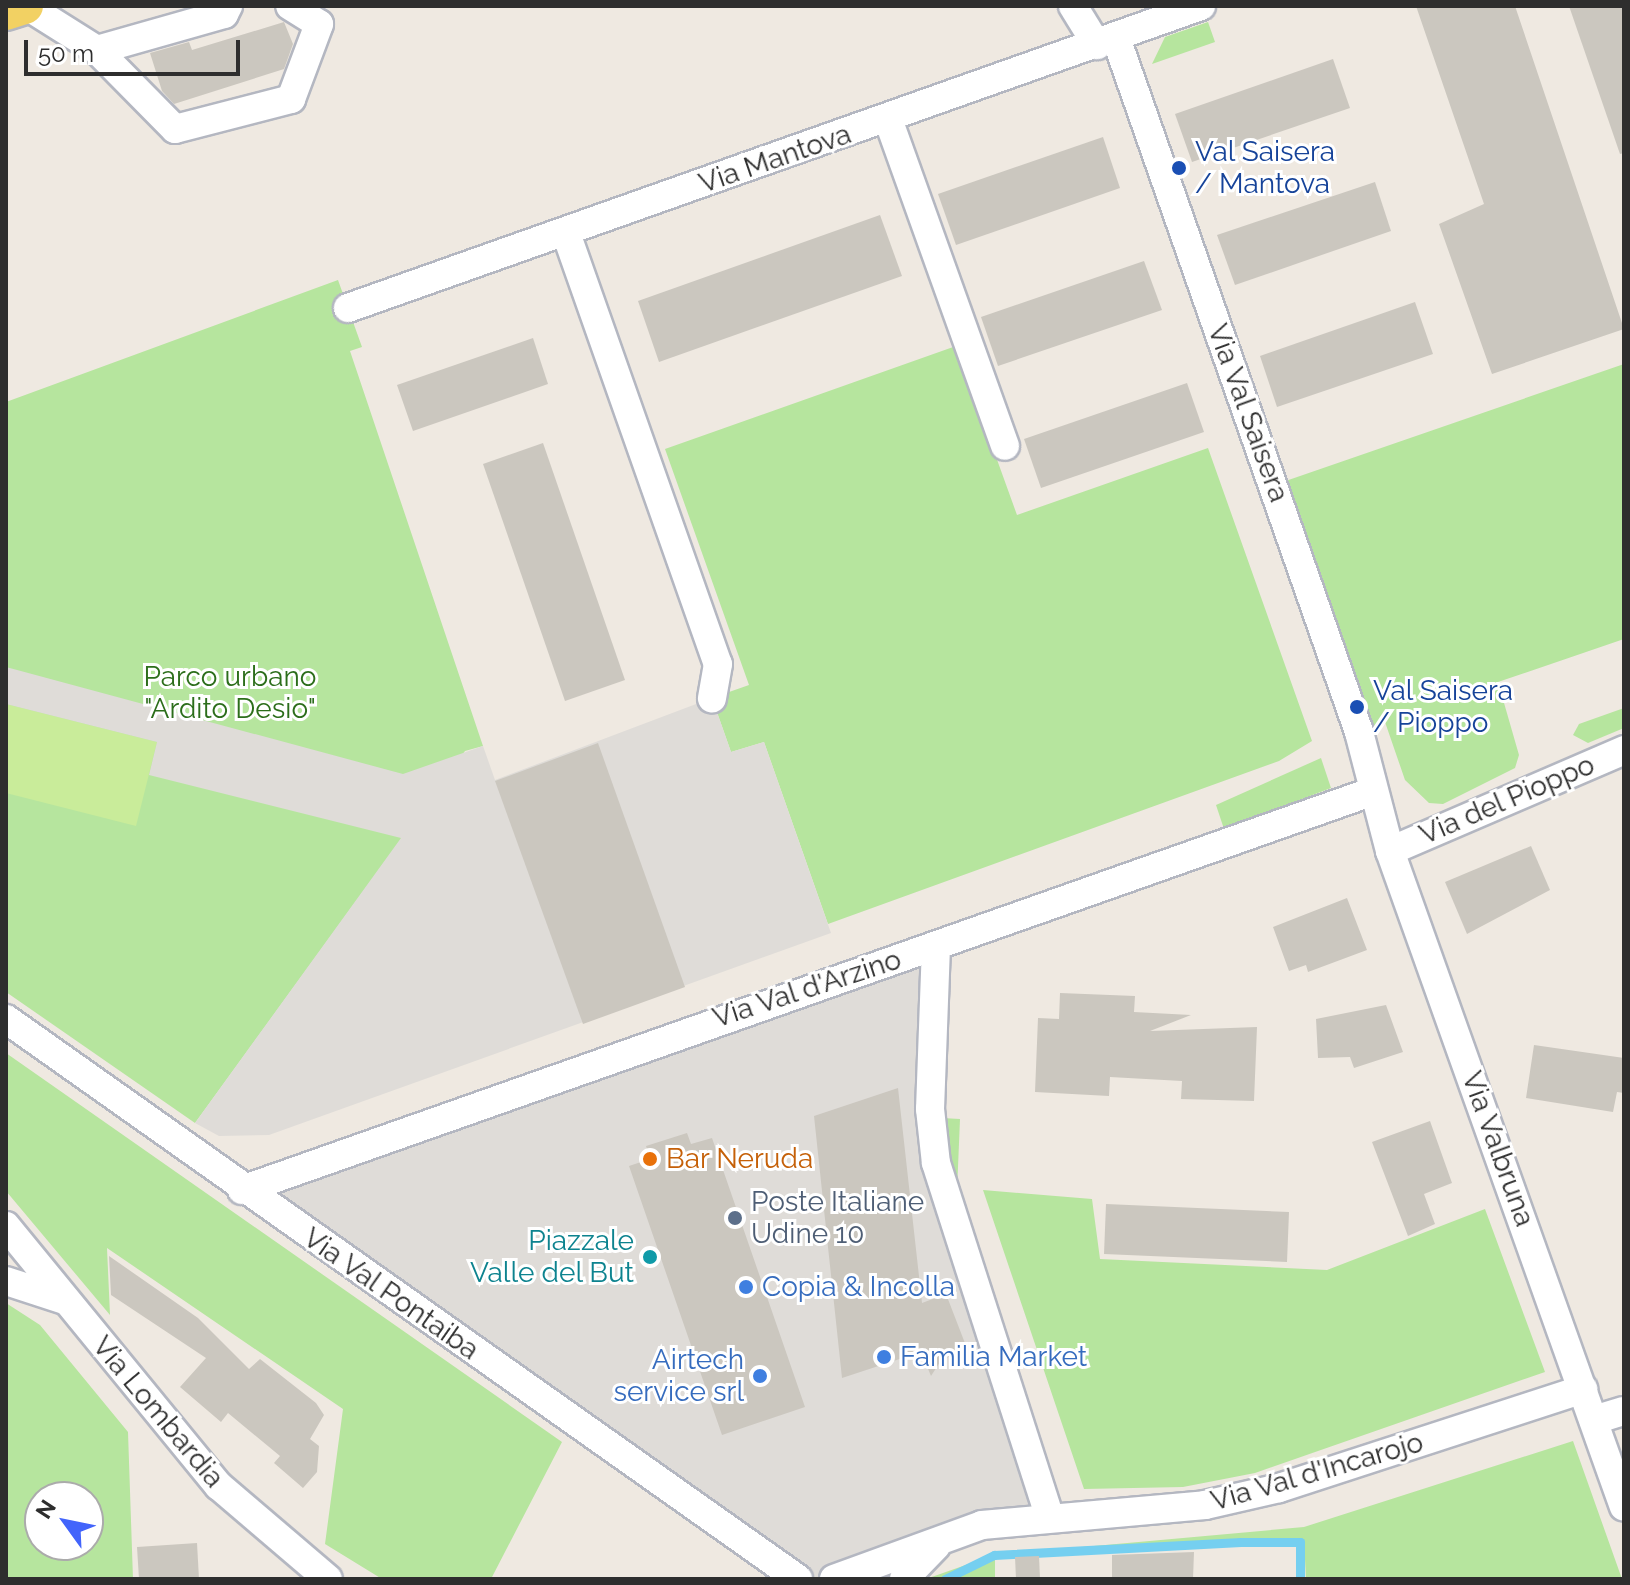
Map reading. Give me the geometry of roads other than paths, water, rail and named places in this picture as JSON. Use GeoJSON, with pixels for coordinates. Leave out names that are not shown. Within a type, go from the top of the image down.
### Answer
{"type":"FeatureCollection","features":[{"type":"Feature","properties":{"kind":"main road"},"geometry":{"type":"LineString","coordinates":[[6,12],[26,6]]}},
{"type":"Feature","properties":{"kind":"street"},"geometry":{"type":"LineString","coordinates":[[26,6],[97,50],[175,129],[291,99],[319,24],[290,6]]}},
{"type":"Feature","properties":{"kind":"street"},"geometry":{"type":"LineString","coordinates":[[97,50],[224,14],[228,6]]}},
{"type":"Feature","properties":{"kind":"street","name":"Via Val Saisera"},"geometry":{"type":"LineString","coordinates":[[1073,6],[1106,42],[1374,791]]}},
{"type":"Feature","properties":{"kind":"street","name":"Via Mantova"},"geometry":{"type":"LineString","coordinates":[[348,308],[1201,6]]}},
{"type":"Feature","properties":{"kind":"street"},"geometry":{"type":"LineString","coordinates":[[888,119],[1005,446]]}},
{"type":"Feature","properties":{"kind":"street"},"geometry":{"type":"LineString","coordinates":[[566,233],[718,664],[712,698]]}},
{"type":"Feature","properties":{"kind":"street","name":"Via del Pioppo"},"geometry":{"type":"LineString","coordinates":[[1390,851],[1624,750]]}},
{"type":"Feature","properties":{"kind":"street","name":"Via Valbruna"},"geometry":{"type":"LineString","coordinates":[[1374,791],[1390,851],[1624,1507]]}},
{"type":"Feature","properties":{"kind":"street","name":"Via Val d'Arzino"},"geometry":{"type":"LineString","coordinates":[[242,1190],[1374,791]]}},
{"type":"Feature","properties":{"kind":"street"},"geometry":{"type":"LineString","coordinates":[[936,946],[930,1109],[936,1163],[1049,1514]]}},
{"type":"Feature","properties":{"kind":"street","name":"Via Val Pontaiba"},"geometry":{"type":"LineString","coordinates":[[6,1019],[787,1576]]}},
{"type":"Feature","properties":{"kind":"street","name":"Via Lombardia"},"geometry":{"type":"LineString","coordinates":[[6,1226],[247,1516],[328,1579]]}},
{"type":"Feature","properties":{"kind":"street"},"geometry":{"type":"LineString","coordinates":[[6,1281],[65,1300]]}},
{"type":"Feature","properties":{"kind":"street","name":"Via Val d'Incarojo"},"geometry":{"type":"LineString","coordinates":[[834,1579],[950,1535],[1049,1514],[1205,1505],[1249,1495],[1583,1389]]}},
{"type":"Feature","properties":{"kind":"street"},"geometry":{"type":"LineString","coordinates":[[1594,1420],[1624,1411]]}},
{"type":"Feature","properties":{"kind":"street"},"geometry":{"type":"LineString","coordinates":[[904,1579],[950,1535]]}},
{"type":"Feature","properties":{"kind":"waterway"},"geometry":{"type":"LineString","coordinates":[[945,1579],[994,1555],[1241,1542],[1300,1542],[1300,1579]]}},
{"type":"Feature","properties":{"kind":"place","name":"Val Saisera / Mantova"},"geometry":{"type":"Point","coordinates":[1179,168]}},
{"type":"Feature","properties":{"kind":"place","name":"Val Saisera / Pioppo"},"geometry":{"type":"Point","coordinates":[1357,707]}},
{"type":"Feature","properties":{"kind":"place","name":"Bar Neruda"},"geometry":{"type":"Point","coordinates":[650,1159]}},
{"type":"Feature","properties":{"kind":"place","name":"Poste Italiane Udine 10"},"geometry":{"type":"Point","coordinates":[735,1218]}},
{"type":"Feature","properties":{"kind":"place","name":"Piazzale Valle del But"},"geometry":{"type":"Point","coordinates":[650,1257]}},
{"type":"Feature","properties":{"kind":"place","name":"Copia & Incolla"},"geometry":{"type":"Point","coordinates":[746,1287]}},
{"type":"Feature","properties":{"kind":"place","name":"Familia Market"},"geometry":{"type":"Point","coordinates":[884,1357]}},
{"type":"Feature","properties":{"kind":"place","name":"Airtech service srl"},"geometry":{"type":"Point","coordinates":[760,1376]}},
{"type":"Feature","properties":{"kind":"park label","name":"Parco urbano \"Ardito Desio\""},"geometry":{"type":"Point","coordinates":[230,693]}}]}
